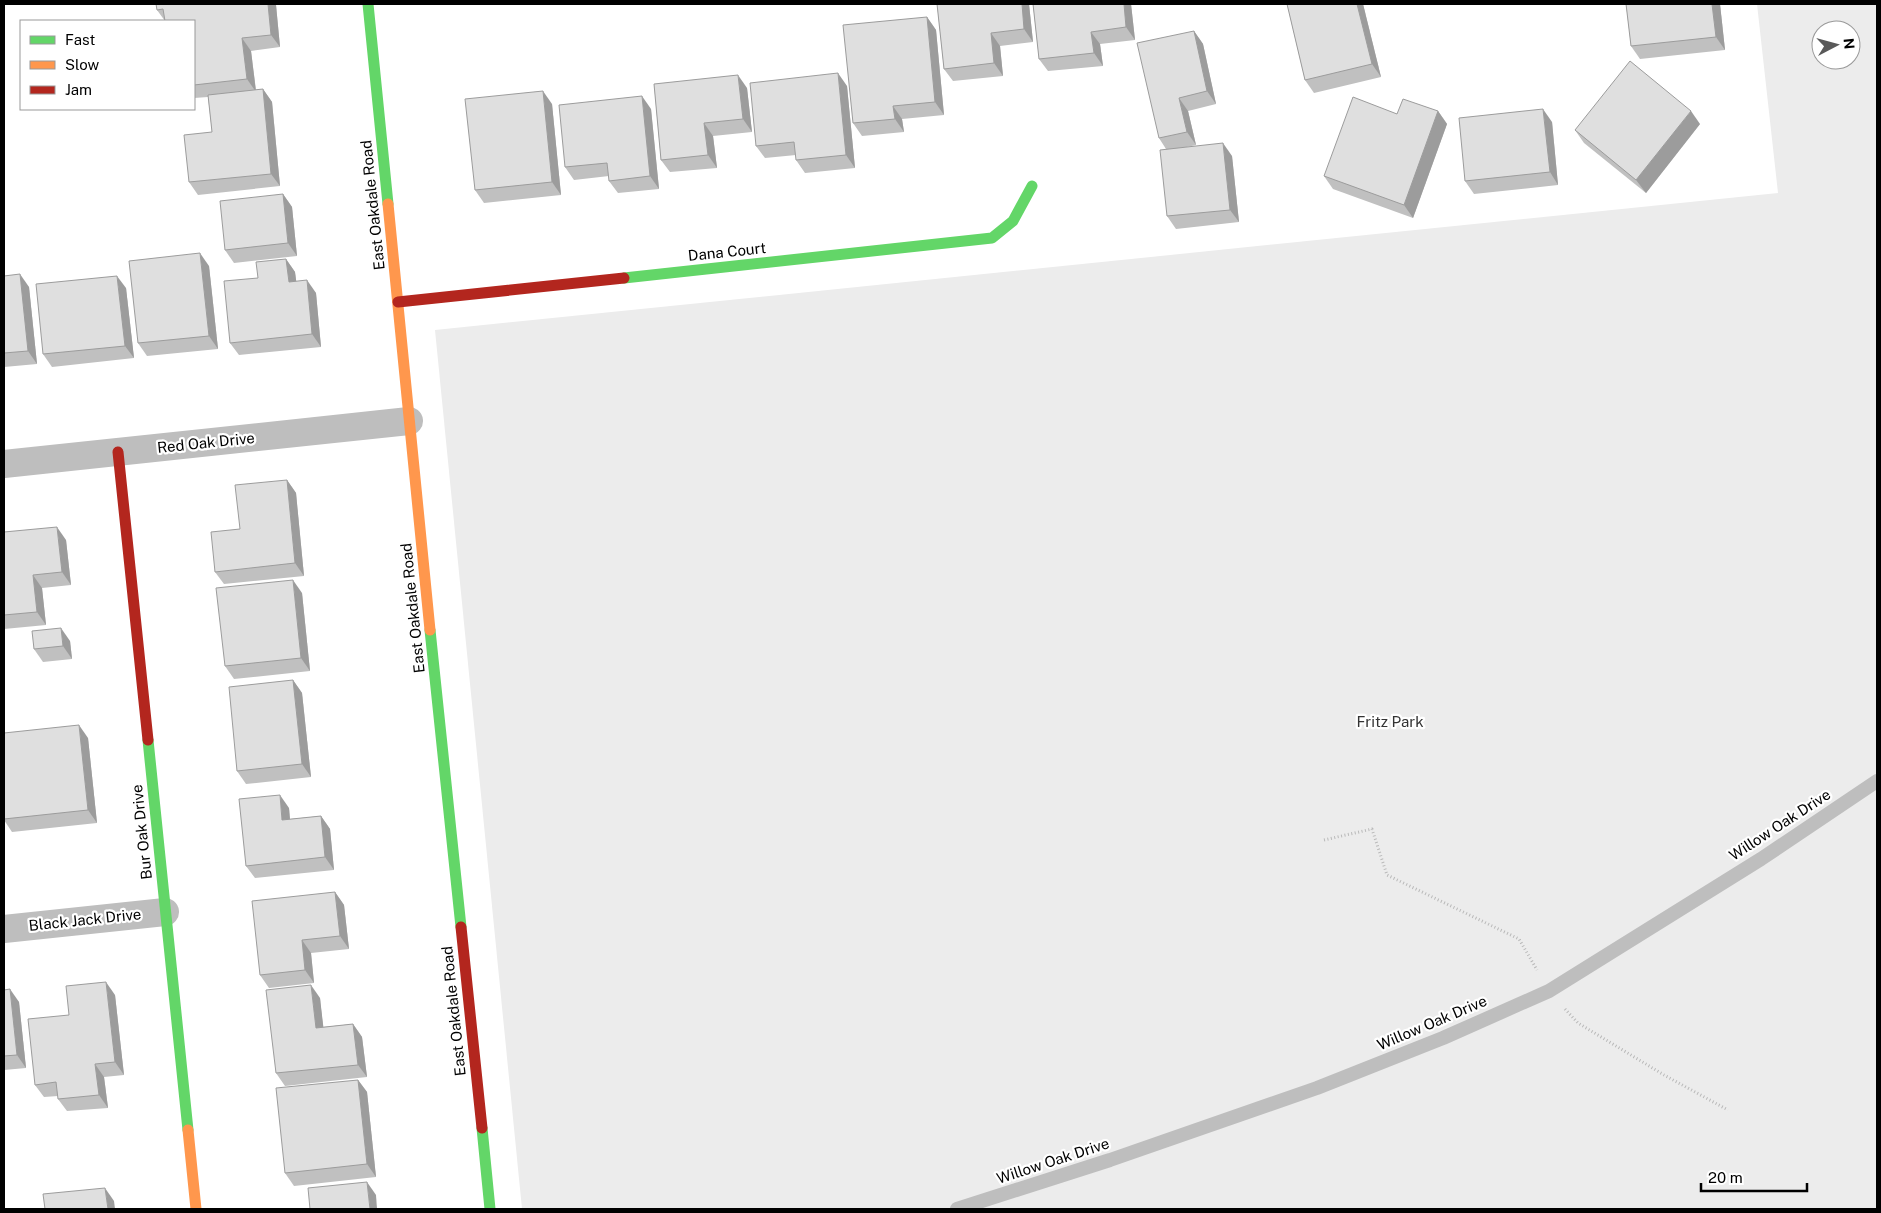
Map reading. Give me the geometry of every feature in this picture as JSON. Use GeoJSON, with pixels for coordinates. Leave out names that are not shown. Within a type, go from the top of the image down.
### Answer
{"type":"FeatureCollection","features":[{"type":"Feature","properties":{"kind":"street","name":"East Oakdale Road"},"geometry":{"type":"LineString","coordinates":[[368,4],[490,1209]]}},
{"type":"Feature","properties":{"kind":"street","name":"Dana Court"},"geometry":{"type":"LineString","coordinates":[[398,302],[992,238],[1013,221],[1032,186]]}},
{"type":"Feature","properties":{"kind":"street","name":"Red Oak Drive"},"geometry":{"type":"LineString","coordinates":[[4,464],[409,421]]}},
{"type":"Feature","properties":{"kind":"street","name":"Bur Oak Drive"},"geometry":{"type":"LineString","coordinates":[[118,452],[196,1209]]}},
{"type":"Feature","properties":{"kind":"street","name":"Black Jack Drive"},"geometry":{"type":"LineString","coordinates":[[4,929],[165,912]]}},
{"type":"Feature","properties":{"kind":"lane","name":"Willow Oak Drive"},"geometry":{"type":"LineString","coordinates":[[957,1209],[1110,1160],[1317,1088],[1443,1038],[1549,991],[1761,859],[1877,781]]}},
{"type":"Feature","properties":{"kind":"path"},"geometry":{"type":"LineString","coordinates":[[1324,840],[1372,829],[1387,875],[1518,939],[1549,991],[1578,1023],[1728,1110]]}},
{"type":"Feature","properties":{"kind":"green space","name":"Fritz Park"},"geometry":{"type":"Polygon","coordinates":[[[1757,4],[1877,4],[1877,1209],[522,1209],[435,330],[1778,193],[1757,4]]]}},
{"type":"Feature","properties":{"kind":"building"},"geometry":{"type":"Polygon","coordinates":[[[156,4],[268,4],[271,35],[242,38],[247,79],[195,85],[195,20],[165,20],[163,9],[157,10],[156,4]]]}},
{"type":"Feature","properties":{"kind":"building"},"geometry":{"type":"Polygon","coordinates":[[[937,4],[1022,4],[1024,29],[991,33],[994,63],[944,69],[937,4]]]}},
{"type":"Feature","properties":{"kind":"building"},"geometry":{"type":"Polygon","coordinates":[[[1033,4],[1124,4],[1126,27],[1091,32],[1094,53],[1039,59],[1033,4]]]}},
{"type":"Feature","properties":{"kind":"building"},"geometry":{"type":"Polygon","coordinates":[[[1287,4],[1357,4],[1372,64],[1305,80],[1287,4]]]}},
{"type":"Feature","properties":{"kind":"building"},"geometry":{"type":"Polygon","coordinates":[[[1626,4],[1712,4],[1716,37],[1631,46],[1626,4]]]}},
{"type":"Feature","properties":{"kind":"building"},"geometry":{"type":"Polygon","coordinates":[[[927,17],[935,102],[893,106],[895,119],[853,123],[843,25],[927,17]]]}},
{"type":"Feature","properties":{"kind":"building"},"geometry":{"type":"Polygon","coordinates":[[[1194,31],[1207,91],[1179,98],[1187,132],[1159,138],[1137,43],[1194,31]]]}},
{"type":"Feature","properties":{"kind":"building"},"geometry":{"type":"Polygon","coordinates":[[[1630,61],[1691,111],[1636,180],[1575,130],[1630,61]]]}},
{"type":"Feature","properties":{"kind":"building"},"geometry":{"type":"Polygon","coordinates":[[[838,73],[846,155],[796,160],[794,142],[756,146],[750,83],[838,73]]]}},
{"type":"Feature","properties":{"kind":"building"},"geometry":{"type":"Polygon","coordinates":[[[738,75],[743,119],[704,123],[708,155],[661,160],[654,84],[738,75]]]}},
{"type":"Feature","properties":{"kind":"building"},"geometry":{"type":"Polygon","coordinates":[[[263,89],[271,174],[189,182],[184,135],[212,132],[208,95],[263,89]]]}},
{"type":"Feature","properties":{"kind":"building"},"geometry":{"type":"Polygon","coordinates":[[[543,91],[552,182],[475,190],[465,99],[543,91]]]}},
{"type":"Feature","properties":{"kind":"building"},"geometry":{"type":"Polygon","coordinates":[[[642,96],[650,176],[609,181],[607,163],[565,167],[559,105],[642,96]]]}},
{"type":"Feature","properties":{"kind":"building"},"geometry":{"type":"Polygon","coordinates":[[[1353,97],[1397,114],[1403,99],[1438,111],[1404,205],[1324,176],[1353,97]]]}},
{"type":"Feature","properties":{"kind":"building"},"geometry":{"type":"Polygon","coordinates":[[[1543,109],[1550,172],[1465,181],[1459,118],[1543,109]]]}},
{"type":"Feature","properties":{"kind":"building"},"geometry":{"type":"Polygon","coordinates":[[[1223,143],[1230,210],[1167,216],[1160,150],[1223,143]]]}},
{"type":"Feature","properties":{"kind":"building"},"geometry":{"type":"Polygon","coordinates":[[[283,194],[288,243],[225,250],[220,201],[283,194]]]}},
{"type":"Feature","properties":{"kind":"building"},"geometry":{"type":"Polygon","coordinates":[[[200,253],[209,336],[138,343],[129,261],[200,253]]]}},
{"type":"Feature","properties":{"kind":"building"},"geometry":{"type":"Polygon","coordinates":[[[286,259],[289,282],[307,280],[312,334],[230,343],[224,281],[258,278],[256,262],[286,259]]]}},
{"type":"Feature","properties":{"kind":"building"},"geometry":{"type":"Polygon","coordinates":[[[20,274],[28,351],[4,353],[4,276],[20,274]]]}},
{"type":"Feature","properties":{"kind":"building"},"geometry":{"type":"Polygon","coordinates":[[[117,276],[125,346],[43,354],[36,284],[117,276]]]}},
{"type":"Feature","properties":{"kind":"building"},"geometry":{"type":"Polygon","coordinates":[[[287,480],[295,563],[215,572],[211,532],[240,529],[235,485],[287,480]]]}},
{"type":"Feature","properties":{"kind":"building"},"geometry":{"type":"Polygon","coordinates":[[[57,527],[62,572],[33,575],[37,612],[4,615],[4,532],[57,527]]]}},
{"type":"Feature","properties":{"kind":"building"},"geometry":{"type":"Polygon","coordinates":[[[293,580],[301,658],[225,666],[216,588],[293,580]]]}},
{"type":"Feature","properties":{"kind":"building"},"geometry":{"type":"Polygon","coordinates":[[[61,628],[63,646],[34,649],[32,631],[61,628]]]}},
{"type":"Feature","properties":{"kind":"building"},"geometry":{"type":"Polygon","coordinates":[[[293,680],[302,764],[237,771],[229,687],[293,680]]]}},
{"type":"Feature","properties":{"kind":"building"},"geometry":{"type":"Polygon","coordinates":[[[79,725],[88,810],[4,819],[4,733],[79,725]]]}},
{"type":"Feature","properties":{"kind":"building"},"geometry":{"type":"Polygon","coordinates":[[[280,795],[282,820],[321,816],[325,857],[246,866],[239,799],[280,795]]]}},
{"type":"Feature","properties":{"kind":"building"},"geometry":{"type":"Polygon","coordinates":[[[335,892],[340,936],[302,940],[305,970],[260,975],[252,901],[335,892]]]}},
{"type":"Feature","properties":{"kind":"building"},"geometry":{"type":"Polygon","coordinates":[[[106,982],[115,1062],[95,1064],[99,1095],[58,1099],[56,1082],[35,1085],[28,1019],[69,1015],[66,986],[106,982]]]}},
{"type":"Feature","properties":{"kind":"building"},"geometry":{"type":"Polygon","coordinates":[[[311,985],[316,1028],[353,1024],[358,1065],[276,1073],[266,990],[311,985]]]}},
{"type":"Feature","properties":{"kind":"building"},"geometry":{"type":"Polygon","coordinates":[[[10,989],[17,1055],[4,1056],[4,990],[10,989]]]}},
{"type":"Feature","properties":{"kind":"building"},"geometry":{"type":"Polygon","coordinates":[[[358,1080],[367,1164],[285,1173],[276,1088],[358,1080]]]}},
{"type":"Feature","properties":{"kind":"building"},"geometry":{"type":"Polygon","coordinates":[[[367,1182],[370,1209],[310,1209],[308,1188],[367,1182]]]}},
{"type":"Feature","properties":{"kind":"building"},"geometry":{"type":"Polygon","coordinates":[[[105,1188],[108,1209],[45,1209],[43,1194],[105,1188]]]}},
{"type":"Feature","properties":{"kind":"traffic: fast"},"geometry":{"type":"LineString","coordinates":[[368,4],[388,204]]}},
{"type":"Feature","properties":{"kind":"traffic: fast"},"geometry":{"type":"LineString","coordinates":[[624,278],[992,238],[1013,221],[1032,186]]}},
{"type":"Feature","properties":{"kind":"traffic: fast"},"geometry":{"type":"LineString","coordinates":[[430,630],[461,927]]}},
{"type":"Feature","properties":{"kind":"traffic: fast"},"geometry":{"type":"LineString","coordinates":[[148,740],[188,1130]]}},
{"type":"Feature","properties":{"kind":"traffic: fast"},"geometry":{"type":"LineString","coordinates":[[482,1128],[490,1209]]}},
{"type":"Feature","properties":{"kind":"traffic: slow"},"geometry":{"type":"LineString","coordinates":[[388,204],[430,630]]}},
{"type":"Feature","properties":{"kind":"traffic: slow"},"geometry":{"type":"LineString","coordinates":[[188,1130],[196,1209]]}},
{"type":"Feature","properties":{"kind":"traffic: jam"},"geometry":{"type":"LineString","coordinates":[[398,302],[624,278]]}},
{"type":"Feature","properties":{"kind":"traffic: jam"},"geometry":{"type":"LineString","coordinates":[[118,452],[148,740]]}},
{"type":"Feature","properties":{"kind":"traffic: jam"},"geometry":{"type":"LineString","coordinates":[[461,927],[482,1128]]}}]}
